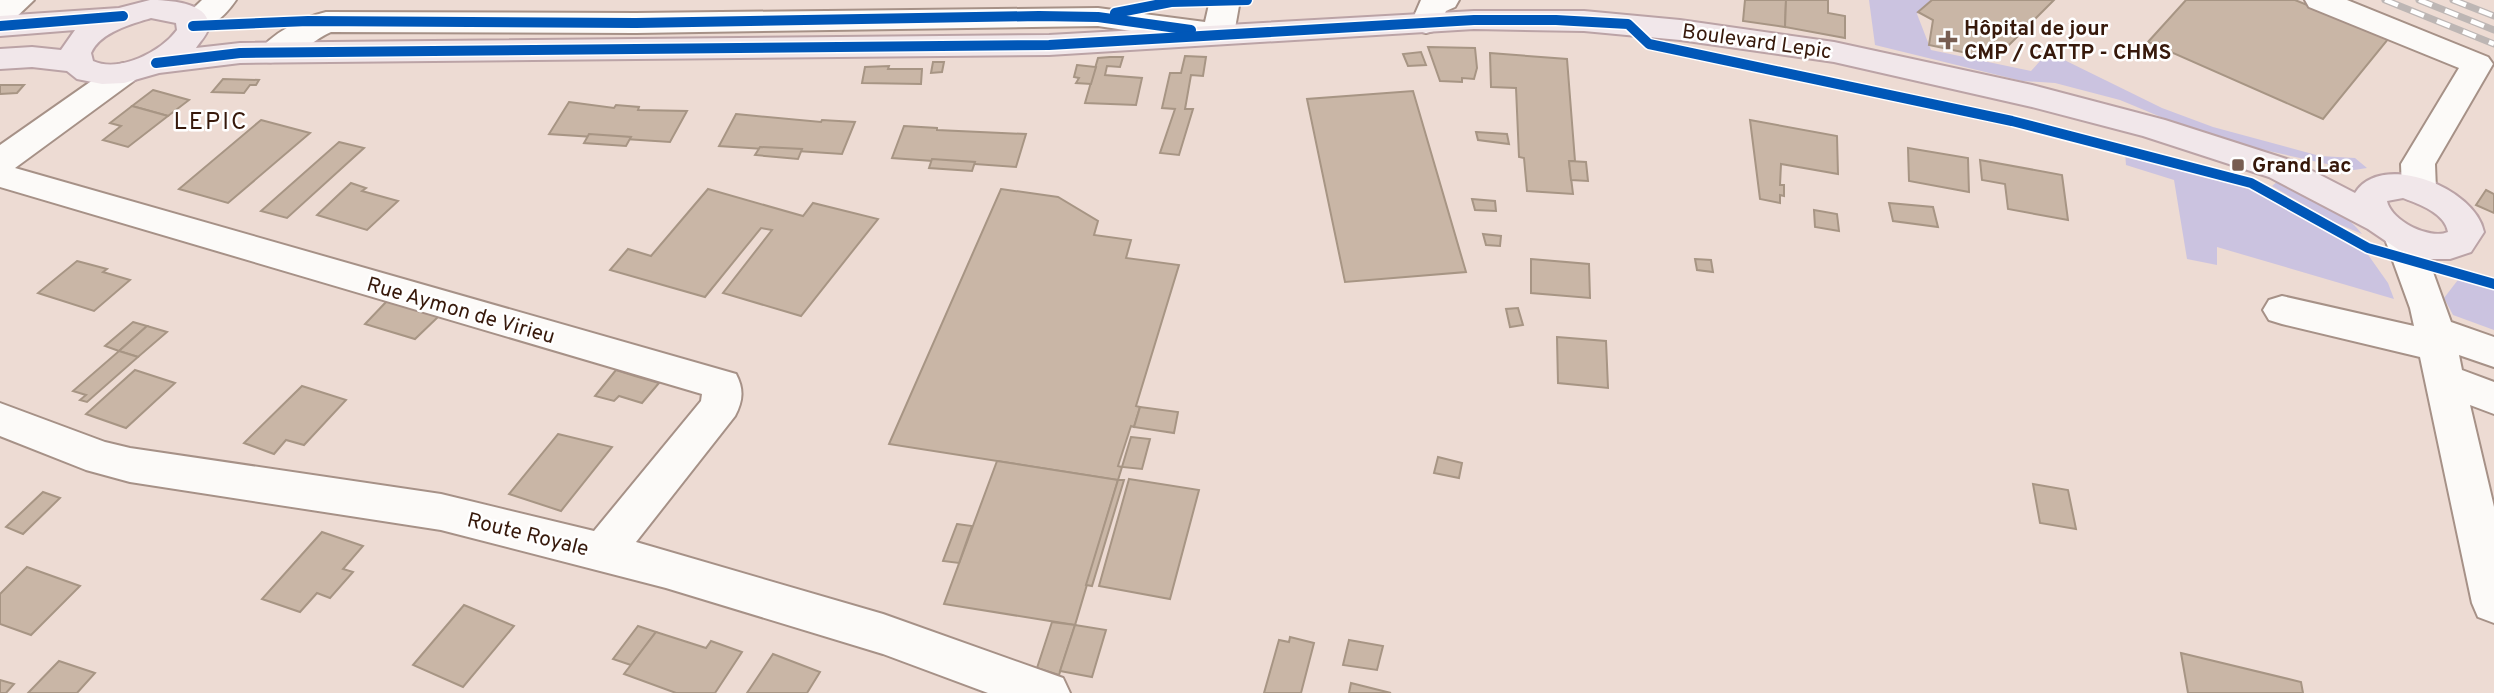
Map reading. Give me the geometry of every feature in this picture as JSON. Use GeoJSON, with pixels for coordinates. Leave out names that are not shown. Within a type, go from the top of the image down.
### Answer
{"type":"FeatureCollection","features":[{"type":"Feature","properties":{"kind":"main road","name":"Boulevard Lepic"},"geometry":{"type":"LineString","coordinates":[[137,13],[179,11],[240,54]]}},
{"type":"Feature","properties":{"kind":"main road","name":"Boulevard Lepic"},"geometry":{"type":"LineString","coordinates":[[156,63],[240,54],[1049,45],[1218,34],[1435,11],[1584,21],[1692,32],[1835,52],[2092,111],[2281,169],[2494,254]]}},
{"type":"Feature","properties":{"kind":"main road"},"geometry":{"type":"LineString","coordinates":[[0,26],[137,13]]}},
{"type":"Feature","properties":{"kind":"main road"},"geometry":{"type":"LineString","coordinates":[[80,65],[75,55],[80,44],[90,34],[137,13]]}},
{"type":"Feature","properties":{"kind":"main road"},"geometry":{"type":"LineString","coordinates":[[0,59],[32,57],[80,65],[107,74],[124,73],[156,63],[173,54],[188,19]]}},
{"type":"Feature","properties":{"kind":"main road"},"geometry":{"type":"LineString","coordinates":[[2404,186],[2435,197],[2419,226],[2404,186]]}},
{"type":"Feature","properties":{"kind":"main road","name":"Boulevard Lepic"},"geometry":{"type":"LineString","coordinates":[[2419,226],[2494,233]]}},
{"type":"Feature","properties":{"kind":"street"},"geometry":{"type":"LineString","coordinates":[[0,15],[19,0]]}},
{"type":"Feature","properties":{"kind":"street"},"geometry":{"type":"LineString","coordinates":[[188,19],[220,0]]}},
{"type":"Feature","properties":{"kind":"street"},"geometry":{"type":"LineString","coordinates":[[1218,34],[1225,0]]}},
{"type":"Feature","properties":{"kind":"street"},"geometry":{"type":"LineString","coordinates":[[2320,0],[2477,64],[2418,164],[2419,190]]}},
{"type":"Feature","properties":{"kind":"street","name":"Boulevard Lepic"},"geometry":{"type":"LineString","coordinates":[[273,54],[304,32],[326,22],[636,23],[1086,17],[1218,34]]}},
{"type":"Feature","properties":{"kind":"street"},"geometry":{"type":"LineString","coordinates":[[48,125],[75,94],[80,65]]}},
{"type":"Feature","properties":{"kind":"street"},"geometry":{"type":"LineString","coordinates":[[0,162],[124,73]]}},
{"type":"Feature","properties":{"kind":"street","name":"Rue Aymon de Virieu"},"geometry":{"type":"LineString","coordinates":[[0,176],[722,386],[721,405],[603,552]]}},
{"type":"Feature","properties":{"kind":"street"},"geometry":{"type":"LineString","coordinates":[[2419,226],[2437,342],[2494,603]]}},
{"type":"Feature","properties":{"kind":"street"},"geometry":{"type":"LineString","coordinates":[[2282,310],[2494,352]]}},
{"type":"Feature","properties":{"kind":"street"},"geometry":{"type":"LineString","coordinates":[[2437,342],[2494,398]]}},
{"type":"Feature","properties":{"kind":"street","name":"Route Royale"},"geometry":{"type":"LineString","coordinates":[[0,419],[91,455],[130,465],[441,512],[603,552],[883,634],[1047,693]]}},
{"type":"Feature","properties":{"kind":"shaded area"},"geometry":{"type":"Polygon","coordinates":[[[1869,0],[1931,0],[1917,14],[1931,50],[2031,71],[2048,52],[2162,108],[2213,127],[2320,156],[2355,158],[2367,168],[2354,170],[2246,146],[2173,122],[2120,100],[2055,83],[2022,81],[1875,45],[1869,0]]]}},
{"type":"Feature","properties":{"kind":"shaded area"},"geometry":{"type":"Polygon","coordinates":[[[2125,152],[2249,186],[2364,249],[2388,283],[2394,299],[2217,247],[2217,265],[2187,259],[2174,180],[2126,165],[2125,152]]]}},
{"type":"Feature","properties":{"kind":"shaded area"},"geometry":{"type":"Polygon","coordinates":[[[2278,181],[2334,209],[2362,234],[2334,222],[2272,186],[2278,181]]]}},
{"type":"Feature","properties":{"kind":"shaded area"},"geometry":{"type":"Polygon","coordinates":[[[2461,276],[2494,287],[2494,330],[2453,315],[2444,298],[2461,276]]]}},
{"type":"Feature","properties":{"kind":"building"},"geometry":{"type":"Polygon","coordinates":[[[1745,0],[1786,0],[1785,27],[1743,21],[1745,0]]]}},
{"type":"Feature","properties":{"kind":"building"},"geometry":{"type":"Polygon","coordinates":[[[1786,0],[1828,0],[1828,13],[1845,16],[1845,38],[1785,27],[1786,0]]]}},
{"type":"Feature","properties":{"kind":"building"},"geometry":{"type":"Polygon","coordinates":[[[1932,0],[2054,0],[1995,59],[1929,45],[1933,20],[1918,12],[1932,0]]]}},
{"type":"Feature","properties":{"kind":"building"},"geometry":{"type":"Polygon","coordinates":[[[2186,0],[2295,0],[2389,38],[2323,119],[2148,42],[2186,0]]]}},
{"type":"Feature","properties":{"kind":"building"},"geometry":{"type":"Polygon","coordinates":[[[1428,47],[1475,48],[1477,68],[1474,79],[1462,78],[1462,82],[1440,81],[1428,47]]]}},
{"type":"Feature","properties":{"kind":"building"},"geometry":{"type":"Polygon","coordinates":[[[1421,52],[1426,65],[1408,66],[1403,54],[1421,52]]]}},
{"type":"Feature","properties":{"kind":"building"},"geometry":{"type":"Polygon","coordinates":[[[1490,53],[1567,59],[1575,161],[1569,161],[1573,194],[1527,191],[1524,158],[1519,157],[1516,88],[1491,87],[1490,53]]]}},
{"type":"Feature","properties":{"kind":"building"},"geometry":{"type":"Polygon","coordinates":[[[1185,56],[1206,57],[1203,76],[1191,75],[1185,109],[1193,109],[1179,155],[1160,153],[1175,109],[1162,108],[1170,73],[1181,73],[1185,56]]]}},
{"type":"Feature","properties":{"kind":"building"},"geometry":{"type":"Polygon","coordinates":[[[1123,57],[1120,67],[1107,66],[1105,75],[1142,78],[1136,105],[1085,103],[1098,58],[1123,57]]]}},
{"type":"Feature","properties":{"kind":"building"},"geometry":{"type":"Polygon","coordinates":[[[933,62],[944,62],[942,72],[931,73],[933,62]]]}},
{"type":"Feature","properties":{"kind":"building"},"geometry":{"type":"Polygon","coordinates":[[[1077,65],[1096,67],[1091,84],[1076,83],[1079,78],[1074,77],[1077,65]]]}},
{"type":"Feature","properties":{"kind":"building"},"geometry":{"type":"Polygon","coordinates":[[[889,66],[888,69],[922,69],[921,84],[862,83],[865,67],[889,66]]]}},
{"type":"Feature","properties":{"kind":"building"},"geometry":{"type":"Polygon","coordinates":[[[223,79],[259,80],[256,85],[250,85],[244,93],[212,92],[223,79]]]}},
{"type":"Feature","properties":{"kind":"building"},"geometry":{"type":"Polygon","coordinates":[[[0,85],[24,85],[17,93],[0,94],[0,85]]]}},
{"type":"Feature","properties":{"kind":"building"},"geometry":{"type":"Polygon","coordinates":[[[153,90],[189,100],[168,116],[132,106],[153,90]]]}},
{"type":"Feature","properties":{"kind":"building"},"geometry":{"type":"Polygon","coordinates":[[[1413,91],[1466,272],[1345,282],[1307,99],[1413,91]]]}},
{"type":"Feature","properties":{"kind":"building"},"geometry":{"type":"Polygon","coordinates":[[[569,102],[614,108],[616,105],[639,107],[638,110],[687,111],[670,142],[549,134],[569,102]]]}},
{"type":"Feature","properties":{"kind":"building"},"geometry":{"type":"Polygon","coordinates":[[[132,106],[168,116],[128,147],[103,140],[121,126],[110,123],[132,106]]]}},
{"type":"Feature","properties":{"kind":"building"},"geometry":{"type":"Polygon","coordinates":[[[736,114],[821,122],[855,122],[842,154],[719,146],[736,114]]]}},
{"type":"Feature","properties":{"kind":"building"},"geometry":{"type":"Polygon","coordinates":[[[261,120],[310,133],[228,203],[179,189],[261,120]]]}},
{"type":"Feature","properties":{"kind":"building"},"geometry":{"type":"Polygon","coordinates":[[[1750,120],[1837,136],[1838,174],[1781,164],[1780,185],[1784,185],[1784,196],[1780,195],[1780,203],[1760,199],[1750,120]]]}},
{"type":"Feature","properties":{"kind":"building"},"geometry":{"type":"Polygon","coordinates":[[[904,126],[1026,134],[1016,167],[892,158],[904,126]]]}},
{"type":"Feature","properties":{"kind":"building"},"geometry":{"type":"Polygon","coordinates":[[[1476,132],[1507,134],[1509,144],[1478,140],[1476,132]]]}},
{"type":"Feature","properties":{"kind":"building"},"geometry":{"type":"Polygon","coordinates":[[[589,134],[631,137],[626,146],[584,143],[589,134]]]}},
{"type":"Feature","properties":{"kind":"building"},"geometry":{"type":"Polygon","coordinates":[[[339,142],[364,148],[287,218],[261,211],[339,142]]]}},
{"type":"Feature","properties":{"kind":"building"},"geometry":{"type":"Polygon","coordinates":[[[760,147],[802,149],[798,159],[755,155],[760,147]]]}},
{"type":"Feature","properties":{"kind":"building"},"geometry":{"type":"Polygon","coordinates":[[[1908,148],[1968,158],[1969,192],[1909,181],[1908,148]]]}},
{"type":"Feature","properties":{"kind":"building"},"geometry":{"type":"Polygon","coordinates":[[[932,159],[975,162],[972,171],[929,168],[932,159]]]}},
{"type":"Feature","properties":{"kind":"building"},"geometry":{"type":"Polygon","coordinates":[[[1980,160],[2062,175],[2068,220],[2008,209],[2005,184],[1982,180],[1980,160]]]}},
{"type":"Feature","properties":{"kind":"building"},"geometry":{"type":"Polygon","coordinates":[[[1569,161],[1586,162],[1588,181],[1571,180],[1569,161]]]}},
{"type":"Feature","properties":{"kind":"building"},"geometry":{"type":"Polygon","coordinates":[[[351,183],[366,188],[362,191],[398,201],[367,230],[317,215],[351,183]]]}},
{"type":"Feature","properties":{"kind":"building"},"geometry":{"type":"Polygon","coordinates":[[[708,189],[803,216],[813,203],[878,219],[801,316],[723,293],[772,230],[761,228],[705,297],[610,270],[628,249],[651,256],[708,189]]]}},
{"type":"Feature","properties":{"kind":"building"},"geometry":{"type":"Polygon","coordinates":[[[1001,189],[1058,197],[1098,221],[1094,235],[1131,240],[1126,258],[1179,265],[1136,406],[1140,407],[1134,427],[1131,426],[1118,466],[1122,467],[1118,480],[889,444],[1001,189]]]}},
{"type":"Feature","properties":{"kind":"building"},"geometry":{"type":"Polygon","coordinates":[[[2486,190],[2494,194],[2494,213],[2476,205],[2486,190]]]}},
{"type":"Feature","properties":{"kind":"building"},"geometry":{"type":"Polygon","coordinates":[[[1472,199],[1495,201],[1496,211],[1475,210],[1472,199]]]}},
{"type":"Feature","properties":{"kind":"building"},"geometry":{"type":"Polygon","coordinates":[[[1889,203],[1933,207],[1938,227],[1893,221],[1889,203]]]}},
{"type":"Feature","properties":{"kind":"building"},"geometry":{"type":"Polygon","coordinates":[[[1814,210],[1837,214],[1839,231],[1815,227],[1814,210]]]}},
{"type":"Feature","properties":{"kind":"building"},"geometry":{"type":"Polygon","coordinates":[[[1483,234],[1501,236],[1500,246],[1486,245],[1483,234]]]}},
{"type":"Feature","properties":{"kind":"building"},"geometry":{"type":"Polygon","coordinates":[[[1531,259],[1589,264],[1590,298],[1531,293],[1531,259]]]}},
{"type":"Feature","properties":{"kind":"building"},"geometry":{"type":"Polygon","coordinates":[[[1695,259],[1711,260],[1713,272],[1697,270],[1695,259]]]}},
{"type":"Feature","properties":{"kind":"building"},"geometry":{"type":"Polygon","coordinates":[[[77,261],[107,269],[103,272],[130,280],[94,311],[38,293],[77,261]]]}},
{"type":"Feature","properties":{"kind":"building"},"geometry":{"type":"Polygon","coordinates":[[[387,301],[439,316],[415,339],[365,324],[387,301]]]}},
{"type":"Feature","properties":{"kind":"building"},"geometry":{"type":"Polygon","coordinates":[[[1518,308],[1523,325],[1510,327],[1506,309],[1518,308]]]}},
{"type":"Feature","properties":{"kind":"building"},"geometry":{"type":"Polygon","coordinates":[[[133,322],[147,326],[119,351],[105,346],[133,322]]]}},
{"type":"Feature","properties":{"kind":"building"},"geometry":{"type":"Polygon","coordinates":[[[147,326],[167,332],[138,357],[119,351],[147,326]]]}},
{"type":"Feature","properties":{"kind":"building"},"geometry":{"type":"Polygon","coordinates":[[[1557,337],[1606,341],[1608,388],[1558,383],[1557,337]]]}},
{"type":"Feature","properties":{"kind":"building"},"geometry":{"type":"Polygon","coordinates":[[[119,351],[138,357],[87,402],[80,400],[86,395],[73,391],[119,351]]]}},
{"type":"Feature","properties":{"kind":"building"},"geometry":{"type":"Polygon","coordinates":[[[135,370],[175,383],[126,428],[86,414],[135,370]]]}},
{"type":"Feature","properties":{"kind":"building"},"geometry":{"type":"Polygon","coordinates":[[[616,370],[659,383],[642,403],[619,396],[614,401],[595,396],[616,370]]]}},
{"type":"Feature","properties":{"kind":"building"},"geometry":{"type":"Polygon","coordinates":[[[302,386],[346,400],[304,445],[286,440],[274,454],[244,443],[302,386]]]}},
{"type":"Feature","properties":{"kind":"building"},"geometry":{"type":"Polygon","coordinates":[[[1140,407],[1178,412],[1174,433],[1134,427],[1140,407]]]}},
{"type":"Feature","properties":{"kind":"building"},"geometry":{"type":"Polygon","coordinates":[[[558,434],[612,447],[561,511],[509,494],[558,434]]]}},
{"type":"Feature","properties":{"kind":"building"},"geometry":{"type":"Polygon","coordinates":[[[1131,437],[1150,439],[1142,469],[1122,467],[1131,437]]]}},
{"type":"Feature","properties":{"kind":"building"},"geometry":{"type":"Polygon","coordinates":[[[1438,457],[1462,463],[1459,478],[1434,473],[1438,457]]]}},
{"type":"Feature","properties":{"kind":"building"},"geometry":{"type":"Polygon","coordinates":[[[997,461],[1118,480],[1075,625],[944,604],[997,461]]]}},
{"type":"Feature","properties":{"kind":"building"},"geometry":{"type":"Polygon","coordinates":[[[1129,479],[1199,490],[1170,599],[1099,586],[1129,479]]]}},
{"type":"Feature","properties":{"kind":"building"},"geometry":{"type":"Polygon","coordinates":[[[1118,480],[1124,480],[1092,586],[1086,585],[1118,480]]]}},
{"type":"Feature","properties":{"kind":"building"},"geometry":{"type":"Polygon","coordinates":[[[2033,484],[2068,490],[2076,529],[2040,523],[2033,484]]]}},
{"type":"Feature","properties":{"kind":"building"},"geometry":{"type":"Polygon","coordinates":[[[43,492],[60,498],[23,534],[6,527],[43,492]]]}},
{"type":"Feature","properties":{"kind":"building"},"geometry":{"type":"Polygon","coordinates":[[[957,524],[972,526],[959,563],[943,561],[957,524]]]}},
{"type":"Feature","properties":{"kind":"building"},"geometry":{"type":"Polygon","coordinates":[[[322,532],[363,546],[343,569],[353,572],[330,598],[317,593],[300,612],[262,599],[322,532]]]}},
{"type":"Feature","properties":{"kind":"building"},"geometry":{"type":"Polygon","coordinates":[[[27,567],[80,586],[31,635],[0,624],[0,594],[27,567]]]}},
{"type":"Feature","properties":{"kind":"building"},"geometry":{"type":"Polygon","coordinates":[[[464,605],[514,626],[463,687],[413,665],[464,605]]]}},
{"type":"Feature","properties":{"kind":"building"},"geometry":{"type":"Polygon","coordinates":[[[1052,622],[1075,625],[1059,675],[1037,668],[1052,622]]]}},
{"type":"Feature","properties":{"kind":"building"},"geometry":{"type":"Polygon","coordinates":[[[1075,625],[1106,630],[1092,677],[1060,671],[1075,625]]]}},
{"type":"Feature","properties":{"kind":"building"},"geometry":{"type":"Polygon","coordinates":[[[638,626],[656,632],[631,665],[613,659],[638,626]]]}},
{"type":"Feature","properties":{"kind":"building"},"geometry":{"type":"Polygon","coordinates":[[[656,632],[706,648],[711,641],[742,652],[715,693],[676,693],[624,674],[656,632]]]}},
{"type":"Feature","properties":{"kind":"building"},"geometry":{"type":"Polygon","coordinates":[[[1290,637],[1314,643],[1301,693],[1264,693],[1279,640],[1289,642],[1290,637]]]}},
{"type":"Feature","properties":{"kind":"building"},"geometry":{"type":"Polygon","coordinates":[[[1349,640],[1383,646],[1377,670],[1343,665],[1349,640]]]}},
{"type":"Feature","properties":{"kind":"building"},"geometry":{"type":"Polygon","coordinates":[[[2181,653],[2301,682],[2303,693],[2188,693],[2181,653]]]}},
{"type":"Feature","properties":{"kind":"building"},"geometry":{"type":"Polygon","coordinates":[[[773,654],[820,672],[807,693],[747,693],[773,654]]]}},
{"type":"Feature","properties":{"kind":"building"},"geometry":{"type":"Polygon","coordinates":[[[59,661],[95,673],[77,693],[28,693],[59,661]]]}},
{"type":"Feature","properties":{"kind":"building"},"geometry":{"type":"Polygon","coordinates":[[[0,680],[14,684],[6,693],[0,693],[0,680]]]}},
{"type":"Feature","properties":{"kind":"building"},"geometry":{"type":"Polygon","coordinates":[[[1351,683],[1391,693],[1349,693],[1351,683]]]}},
{"type":"Feature","properties":{"kind":"railway"},"geometry":{"type":"LineString","coordinates":[[2385,0],[2494,44]]}},
{"type":"Feature","properties":{"kind":"railway"},"geometry":{"type":"LineString","coordinates":[[2419,0],[2494,30]]}},
{"type":"Feature","properties":{"kind":"railway"},"geometry":{"type":"LineString","coordinates":[[2453,0],[2494,16]]}},
{"type":"Feature","properties":{"kind":"cycle path"},"geometry":{"type":"LineString","coordinates":[[1115,13],[1171,2],[1247,0]]}},
{"type":"Feature","properties":{"kind":"cycle path"},"geometry":{"type":"LineString","coordinates":[[0,26],[123,16]]}},
{"type":"Feature","properties":{"kind":"cycle path"},"geometry":{"type":"LineString","coordinates":[[193,26],[308,21],[636,23],[1039,16],[1098,17],[1191,30]]}},
{"type":"Feature","properties":{"kind":"cycle path"},"geometry":{"type":"LineString","coordinates":[[156,63],[240,53],[1049,45],[1474,20],[1556,20],[1628,24],[1649,44],[2012,121],[2251,183],[2368,248],[2494,284]]}},
{"type":"Feature","properties":{"kind":"place","name":"Hôpital de jour CMP / CATTP - CHMS"},"geometry":{"type":"Point","coordinates":[1948,40]}},
{"type":"Feature","properties":{"kind":"place","name":"Grand Lac"},"geometry":{"type":"Point","coordinates":[2238,165]}},
{"type":"Feature","properties":{"kind":"district","name":"LEPIC"},"geometry":{"type":"Point","coordinates":[211,121]}}]}
